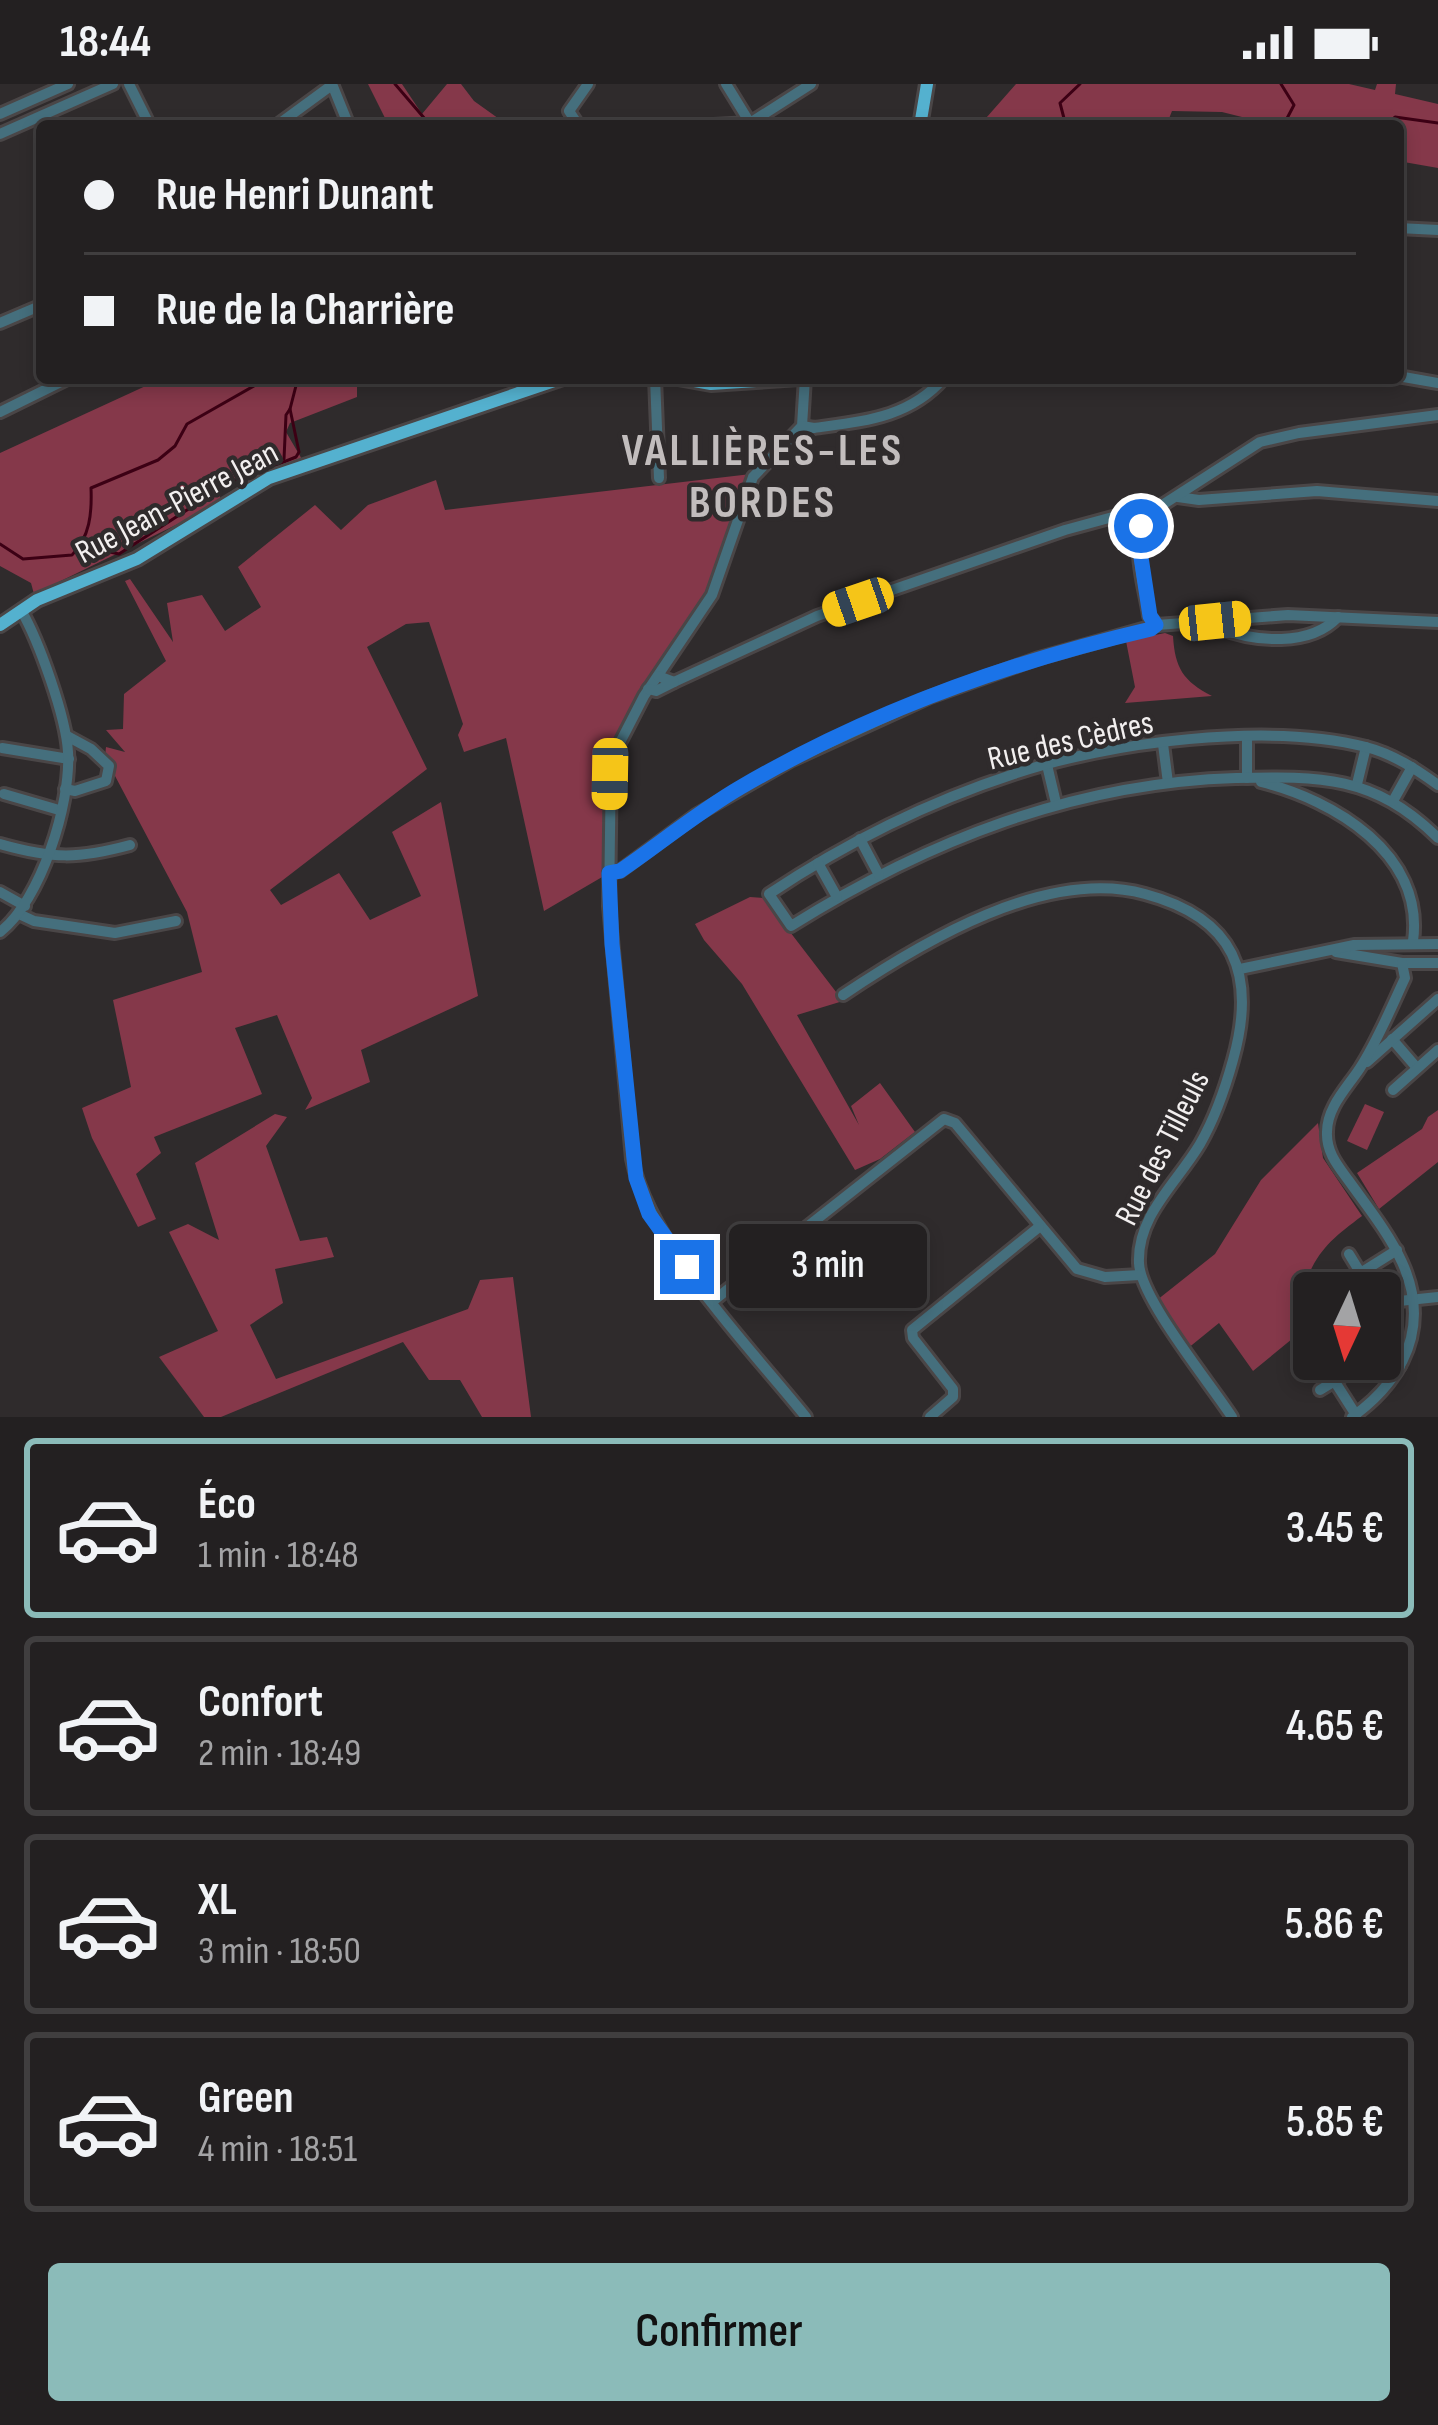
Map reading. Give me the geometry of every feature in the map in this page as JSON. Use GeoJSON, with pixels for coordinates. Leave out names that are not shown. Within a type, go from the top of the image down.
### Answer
{"type":"FeatureCollection","features":[{"type":"Feature","properties":{"kind":"main road"},"geometry":{"type":"LineString","coordinates":[[921,120],[927,84]]}},
{"type":"Feature","properties":{"kind":"main road","name":"Rue Jean-Pierre Jean"},"geometry":{"type":"LineString","coordinates":[[0,625],[37,600],[137,559],[269,478],[520,384]]}},
{"type":"Feature","properties":{"kind":"street"},"geometry":{"type":"LineString","coordinates":[[0,114],[68,84]]}},
{"type":"Feature","properties":{"kind":"street"},"geometry":{"type":"LineString","coordinates":[[0,134],[113,84]]}},
{"type":"Feature","properties":{"kind":"street"},"geometry":{"type":"LineString","coordinates":[[129,84],[147,120]]}},
{"type":"Feature","properties":{"kind":"street"},"geometry":{"type":"LineString","coordinates":[[285,120],[332,84],[347,120]]}},
{"type":"Feature","properties":{"kind":"street"},"geometry":{"type":"LineString","coordinates":[[574,120],[568,111],[588,84]]}},
{"type":"Feature","properties":{"kind":"street"},"geometry":{"type":"LineString","coordinates":[[726,84],[748,120]]}},
{"type":"Feature","properties":{"kind":"street"},"geometry":{"type":"LineString","coordinates":[[755,120],[811,84]]}},
{"type":"Feature","properties":{"kind":"street"},"geometry":{"type":"LineString","coordinates":[[30,100],[38,117]]}},
{"type":"Feature","properties":{"kind":"street"},"geometry":{"type":"LineString","coordinates":[[1404,228],[1438,230]]}},
{"type":"Feature","properties":{"kind":"street"},"geometry":{"type":"LineString","coordinates":[[0,322],[36,307]]}},
{"type":"Feature","properties":{"kind":"street"},"geometry":{"type":"LineString","coordinates":[[1404,377],[1438,383]]}},
{"type":"Feature","properties":{"kind":"street"},"geometry":{"type":"LineString","coordinates":[[0,412],[57,384]]}},
{"type":"Feature","properties":{"kind":"street"},"geometry":{"type":"LineString","coordinates":[[655,384],[658,478]]}},
{"type":"Feature","properties":{"kind":"street"},"geometry":{"type":"LineString","coordinates":[[802,384],[802,426],[750,483],[712,595],[649,689],[611,760],[609,873],[636,1178],[661,1234],[806,1417]]}},
{"type":"Feature","properties":{"kind":"street"},"geometry":{"type":"LineString","coordinates":[[802,426],[887,417],[915,406],[938,384]]}},
{"type":"Feature","properties":{"kind":"street"},"geometry":{"type":"LineString","coordinates":[[1156,625],[1150,616],[1142,558],[1146,524],[1206,475],[1246,448],[1278,437],[1438,416]]}},
{"type":"Feature","properties":{"kind":"street"},"geometry":{"type":"LineString","coordinates":[[1206,475],[1214,496]]}},
{"type":"Feature","properties":{"kind":"street"},"geometry":{"type":"LineString","coordinates":[[1192,486],[1214,496]]}},
{"type":"Feature","properties":{"kind":"street"},"geometry":{"type":"LineString","coordinates":[[1178,497],[1199,500],[1317,491],[1438,501]]}},
{"type":"Feature","properties":{"kind":"street"},"geometry":{"type":"LineString","coordinates":[[649,689],[662,689],[817,616],[1065,530],[1120,514],[1146,524]]}},
{"type":"Feature","properties":{"kind":"street"},"geometry":{"type":"LineString","coordinates":[[0,932],[22,910],[48,857],[69,759],[67,736],[21,610]]}},
{"type":"Feature","properties":{"kind":"street"},"geometry":{"type":"LineString","coordinates":[[609,873],[620,871],[743,786],[878,720],[997,672],[1156,625],[1288,615],[1438,622]]}},
{"type":"Feature","properties":{"kind":"street"},"geometry":{"type":"LineString","coordinates":[[1215,621],[1231,633],[1267,639],[1311,633],[1338,617]]}},
{"type":"Feature","properties":{"kind":"street"},"geometry":{"type":"LineString","coordinates":[[658,676],[674,682]]}},
{"type":"Feature","properties":{"kind":"street"},"geometry":{"type":"LineString","coordinates":[[65,789],[92,787],[106,781],[109,771],[91,749],[67,736]]}},
{"type":"Feature","properties":{"kind":"street","name":"Rue des Cèdres"},"geometry":{"type":"LineString","coordinates":[[838,897],[791,926],[769,894],[860,839],[996,781],[1047,765],[1163,744],[1297,736],[1366,747],[1412,767],[1438,785]]}},
{"type":"Feature","properties":{"kind":"street"},"geometry":{"type":"LineString","coordinates":[[1246,737],[1246,778]]}},
{"type":"Feature","properties":{"kind":"street"},"geometry":{"type":"LineString","coordinates":[[1163,744],[1168,784]]}},
{"type":"Feature","properties":{"kind":"street"},"geometry":{"type":"LineString","coordinates":[[1357,784],[1366,747]]}},
{"type":"Feature","properties":{"kind":"street"},"geometry":{"type":"LineString","coordinates":[[2,748],[69,759]]}},
{"type":"Feature","properties":{"kind":"street"},"geometry":{"type":"LineString","coordinates":[[1047,765],[1056,802]]}},
{"type":"Feature","properties":{"kind":"street"},"geometry":{"type":"LineString","coordinates":[[1393,801],[1412,767]]}},
{"type":"Feature","properties":{"kind":"street"},"geometry":{"type":"LineString","coordinates":[[818,863],[838,897],[999,820],[1056,802],[1168,784],[1246,778],[1357,784],[1393,801],[1438,838]]}},
{"type":"Feature","properties":{"kind":"street"},"geometry":{"type":"LineString","coordinates":[[1296,783],[1348,818],[1394,865],[1414,911],[1413,941]]}},
{"type":"Feature","properties":{"kind":"street"},"geometry":{"type":"LineString","coordinates":[[4,794],[59,810]]}},
{"type":"Feature","properties":{"kind":"street"},"geometry":{"type":"LineString","coordinates":[[860,839],[879,875]]}},
{"type":"Feature","properties":{"kind":"street"},"geometry":{"type":"LineString","coordinates":[[0,844],[48,857],[78,858],[130,844]]}},
{"type":"Feature","properties":{"kind":"street"},"geometry":{"type":"LineString","coordinates":[[843,995],[904,956],[968,924],[1023,902],[1082,889],[1140,892],[1168,901],[1216,930],[1240,969],[1321,952],[1373,950],[1413,941],[1438,944]]}},
{"type":"Feature","properties":{"kind":"street"},"geometry":{"type":"LineString","coordinates":[[0,892],[34,921],[115,933],[176,921]]}},
{"type":"Feature","properties":{"kind":"street"},"geometry":{"type":"LineString","coordinates":[[1373,950],[1402,963],[1438,963]]}},
{"type":"Feature","properties":{"kind":"street"},"geometry":{"type":"LineString","coordinates":[[1401,1363],[1412,1332],[1414,1302],[1397,1250],[1336,1163],[1327,1138],[1328,1118],[1336,1102],[1377,1046],[1405,977],[1402,963]]}},
{"type":"Feature","properties":{"kind":"street","name":"Rue des Tilleuls"},"geometry":{"type":"LineString","coordinates":[[1232,1417],[1153,1304],[1140,1275],[1140,1243],[1150,1215],[1201,1142],[1220,1100],[1240,1028],[1240,969]]}},
{"type":"Feature","properties":{"kind":"street"},"geometry":{"type":"LineString","coordinates":[[1377,1046],[1392,1039],[1438,999]]}},
{"type":"Feature","properties":{"kind":"street"},"geometry":{"type":"LineString","coordinates":[[1392,1039],[1417,1068]]}},
{"type":"Feature","properties":{"kind":"street"},"geometry":{"type":"LineString","coordinates":[[1393,1090],[1438,1050]]}},
{"type":"Feature","properties":{"kind":"street"},"geometry":{"type":"LineString","coordinates":[[713,1300],[939,1120],[955,1123],[1069,1263],[1085,1274],[1140,1275]]}},
{"type":"Feature","properties":{"kind":"street"},"geometry":{"type":"LineString","coordinates":[[930,1417],[950,1401],[953,1389],[913,1338],[912,1330],[1039,1227]]}},
{"type":"Feature","properties":{"kind":"street"},"geometry":{"type":"LineString","coordinates":[[1349,1254],[1364,1277],[1397,1250]]}},
{"type":"Feature","properties":{"kind":"street"},"geometry":{"type":"LineString","coordinates":[[1401,1302],[1438,1297]]}},
{"type":"Feature","properties":{"kind":"street"},"geometry":{"type":"LineString","coordinates":[[1320,1390],[1335,1382],[1354,1416],[1389,1380]]}},
{"type":"Feature","properties":{"kind":"shaded area"},"geometry":{"type":"Polygon","coordinates":[[[368,84],[402,84],[422,114],[447,84],[461,84],[474,101],[501,120],[386,120],[368,84]]]}},
{"type":"Feature","properties":{"kind":"shaded area"},"geometry":{"type":"Polygon","coordinates":[[[1016,84],[1349,84],[1375,90],[1377,84],[1396,84],[1395,94],[1438,104],[1438,168],[1404,162],[1404,120],[1254,120],[1222,112],[1172,111],[1168,120],[984,120],[1016,84]]]}},
{"type":"Feature","properties":{"kind":"shaded area"},"geometry":{"type":"Polygon","coordinates":[[[150,384],[357,384],[357,397],[290,423],[286,432],[303,461],[222,483],[219,504],[34,594],[31,583],[0,566],[0,453],[150,384]]]}},
{"type":"Feature","properties":{"kind":"shaded area"},"geometry":{"type":"Polygon","coordinates":[[[751,474],[712,595],[614,749],[609,873],[544,911],[506,738],[464,752],[458,735],[463,724],[429,622],[406,624],[367,647],[427,769],[270,890],[281,905],[339,873],[370,920],[421,896],[392,832],[441,802],[478,996],[361,1050],[370,1082],[305,1110],[312,1098],[277,1015],[235,1028],[262,1094],[154,1137],[161,1153],[136,1174],[156,1219],[138,1227],[92,1138],[82,1108],[131,1087],[113,1000],[202,972],[187,912],[105,757],[106,747],[125,752],[106,730],[123,729],[124,694],[166,661],[125,581],[130,579],[173,642],[167,603],[202,595],[225,631],[261,607],[238,567],[315,505],[341,530],[368,505],[436,480],[445,510],[751,474]]]}},
{"type":"Feature","properties":{"kind":"shaded area"},"geometry":{"type":"Polygon","coordinates":[[[1165,633],[1173,636],[1182,672],[1212,696],[1125,703],[1135,687],[1126,641],[1165,633]]]}},
{"type":"Feature","properties":{"kind":"shaded area"},"geometry":{"type":"Polygon","coordinates":[[[750,897],[764,898],[843,1001],[797,1015],[859,1125],[851,1106],[880,1083],[915,1132],[880,1159],[855,1170],[742,984],[695,924],[750,897]]]}},
{"type":"Feature","properties":{"kind":"shaded area"},"geometry":{"type":"Polygon","coordinates":[[[1365,1104],[1384,1112],[1367,1150],[1347,1141],[1365,1104]]]}},
{"type":"Feature","properties":{"kind":"shaded area"},"geometry":{"type":"Polygon","coordinates":[[[1438,1110],[1438,1162],[1379,1209],[1357,1173],[1422,1129],[1438,1110]]]}},
{"type":"Feature","properties":{"kind":"shaded area"},"geometry":{"type":"Polygon","coordinates":[[[275,1114],[287,1117],[266,1146],[300,1241],[327,1237],[334,1257],[275,1269],[283,1303],[250,1325],[276,1379],[468,1309],[480,1280],[513,1277],[531,1417],[482,1417],[460,1380],[429,1380],[403,1342],[221,1417],[204,1417],[159,1357],[218,1331],[169,1232],[188,1224],[219,1240],[195,1163],[275,1114]]]}},
{"type":"Feature","properties":{"kind":"shaded area"},"geometry":{"type":"Polygon","coordinates":[[[1318,1123],[1323,1158],[1362,1216],[1321,1253],[1310,1272],[1293,1272],[1293,1337],[1253,1371],[1219,1323],[1187,1349],[1152,1304],[1215,1254],[1261,1180],[1318,1123]]]}},
{"type":"Feature","properties":{"kind":"waterway"},"geometry":{"type":"LineString","coordinates":[[395,84],[426,120]]}},
{"type":"Feature","properties":{"kind":"waterway"},"geometry":{"type":"LineString","coordinates":[[1064,120],[1060,103],[1080,84]]}},
{"type":"Feature","properties":{"kind":"waterway"},"geometry":{"type":"LineString","coordinates":[[1281,84],[1294,105],[1286,120]]}},
{"type":"Feature","properties":{"kind":"waterway"},"geometry":{"type":"LineString","coordinates":[[1392,120],[1438,123]]}},
{"type":"Feature","properties":{"kind":"waterway"},"geometry":{"type":"LineString","coordinates":[[0,544],[23,559],[72,555],[89,524],[91,488],[158,460],[175,446],[187,424],[257,384]]}},
{"type":"Feature","properties":{"kind":"waterway"},"geometry":{"type":"LineString","coordinates":[[83,546],[119,554],[224,486],[296,457],[290,409],[296,384]]}},
{"type":"Feature","properties":{"kind":"waterway"},"geometry":{"type":"LineString","coordinates":[[284,459],[290,409]]}},
{"type":"Feature","properties":{"kind":"district","name":"VALLIÈRES-LES BORDES"},"geometry":{"type":"Point","coordinates":[763,475]}},
{"type":"Feature","properties":{"kind":"route"},"geometry":{"type":"LineString","coordinates":[[687,1267],[649,1214],[632,1159],[609,873],[620,871],[743,786],[878,720],[997,672],[1151,629],[1156,625],[1150,616],[1139,544],[1141,526]]}}]}
